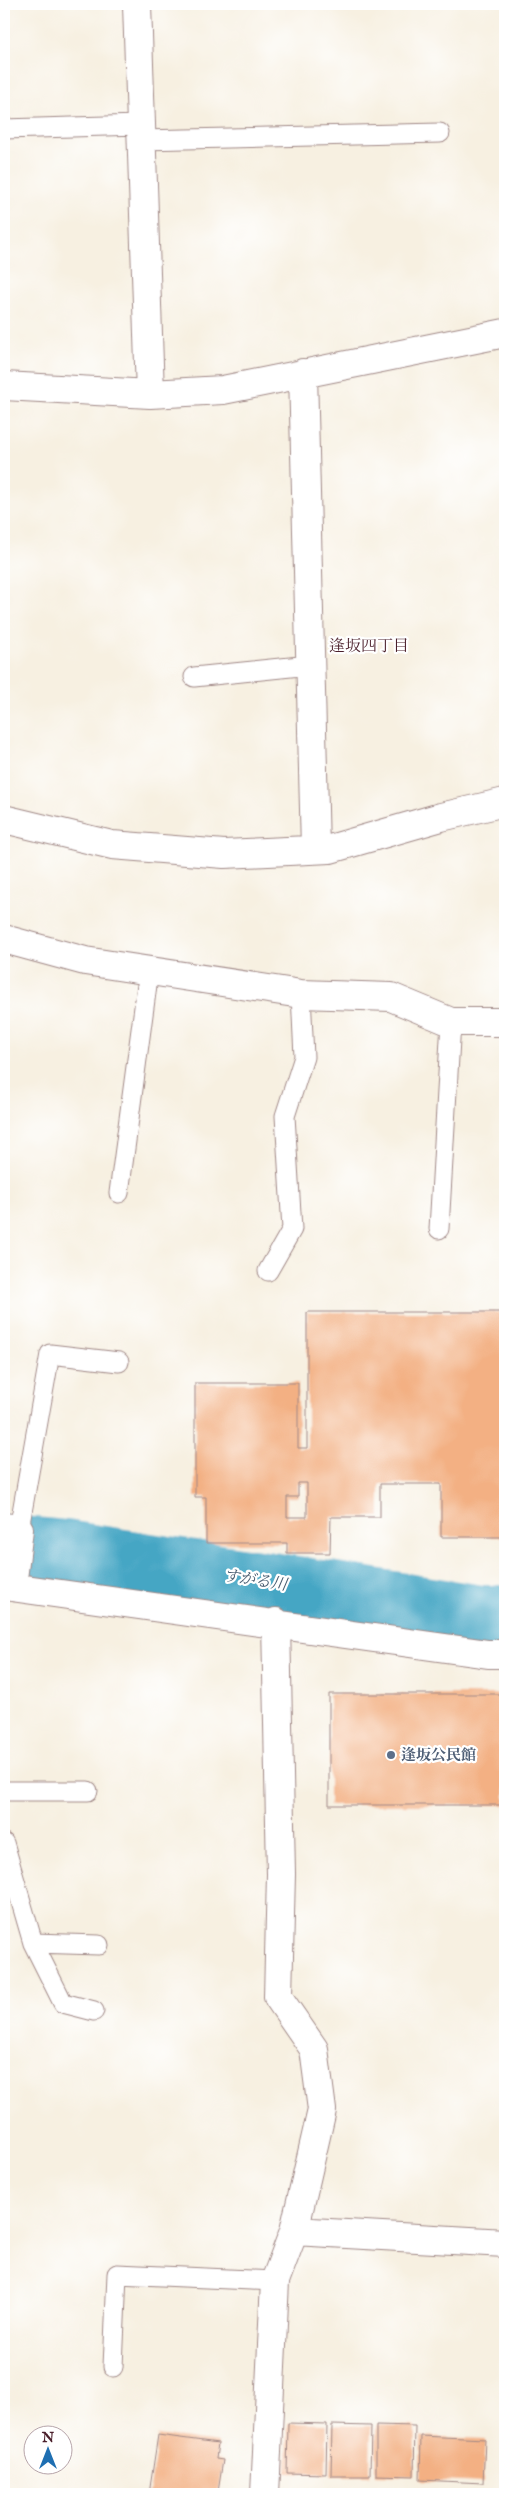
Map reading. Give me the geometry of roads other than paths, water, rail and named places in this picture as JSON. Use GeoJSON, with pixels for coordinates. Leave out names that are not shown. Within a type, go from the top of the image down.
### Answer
{"type":"FeatureCollection","features":[{"type":"Feature","properties":{"kind":"street"},"geometry":{"type":"LineString","coordinates":[[137,4],[150,394]]}},
{"type":"Feature","properties":{"kind":"street"},"geometry":{"type":"LineString","coordinates":[[4,386],[150,394],[223,390],[505,333]]}},
{"type":"Feature","properties":{"kind":"street"},"geometry":{"type":"LineString","coordinates":[[303,373],[314,849]]}},
{"type":"Feature","properties":{"kind":"street"},"geometry":{"type":"LineString","coordinates":[[4,819],[112,845],[224,854],[330,849],[441,817],[505,802]]}},
{"type":"Feature","properties":{"kind":"street"},"geometry":{"type":"LineString","coordinates":[[4,939],[85,961],[300,994],[390,997],[452,1022],[505,1022]]}},
{"type":"Feature","properties":{"kind":"street"},"geometry":{"type":"LineString","coordinates":[[14,1530],[10,1579],[276,1622],[488,1654],[505,1654]]}},
{"type":"Feature","properties":{"kind":"street"},"geometry":{"type":"LineString","coordinates":[[265,2494],[275,2282],[294,2231],[322,2110],[314,2049],[278,1997],[281,1874],[276,1622]]}},
{"type":"Feature","properties":{"kind":"street"},"geometry":{"type":"LineString","coordinates":[[294,2231],[505,2243]]}},
{"type":"Feature","properties":{"kind":"lane"},"geometry":{"type":"LineString","coordinates":[[4,129],[141,133],[440,133]]}},
{"type":"Feature","properties":{"kind":"lane"},"geometry":{"type":"LineString","coordinates":[[194,677],[310,664]]}},
{"type":"Feature","properties":{"kind":"lane"},"geometry":{"type":"LineString","coordinates":[[119,1193],[149,970]]}},
{"type":"Feature","properties":{"kind":"lane"},"geometry":{"type":"LineString","coordinates":[[268,1271],[292,1229],[284,1116],[304,1057],[300,994]]}},
{"type":"Feature","properties":{"kind":"lane"},"geometry":{"type":"LineString","coordinates":[[439,1229],[452,1022]]}},
{"type":"Feature","properties":{"kind":"lane"},"geometry":{"type":"LineString","coordinates":[[14,1530],[50,1354],[119,1362]]}},
{"type":"Feature","properties":{"kind":"lane"},"geometry":{"type":"LineString","coordinates":[[4,1791],[88,1791]]}},
{"type":"Feature","properties":{"kind":"lane"},"geometry":{"type":"LineString","coordinates":[[4,1843],[33,1944],[63,2003],[94,2011]]}},
{"type":"Feature","properties":{"kind":"lane"},"geometry":{"type":"LineString","coordinates":[[33,1944],[99,1945]]}},
{"type":"Feature","properties":{"kind":"lane"},"geometry":{"type":"LineString","coordinates":[[113,2368],[117,2274],[275,2282]]}},
{"type":"Feature","properties":{"kind":"waterway","name":"すがる川"},"geometry":{"type":"LineString","coordinates":[[4,1546],[66,1552],[482,1617],[505,1617]]}},
{"type":"Feature","properties":{"kind":"place","name":"逢坂公民館"},"geometry":{"type":"Point","coordinates":[391,1755]}},
{"type":"Feature","properties":{"kind":"district","name":"逢坂四丁目"},"geometry":{"type":"Point","coordinates":[369,647]}}]}
